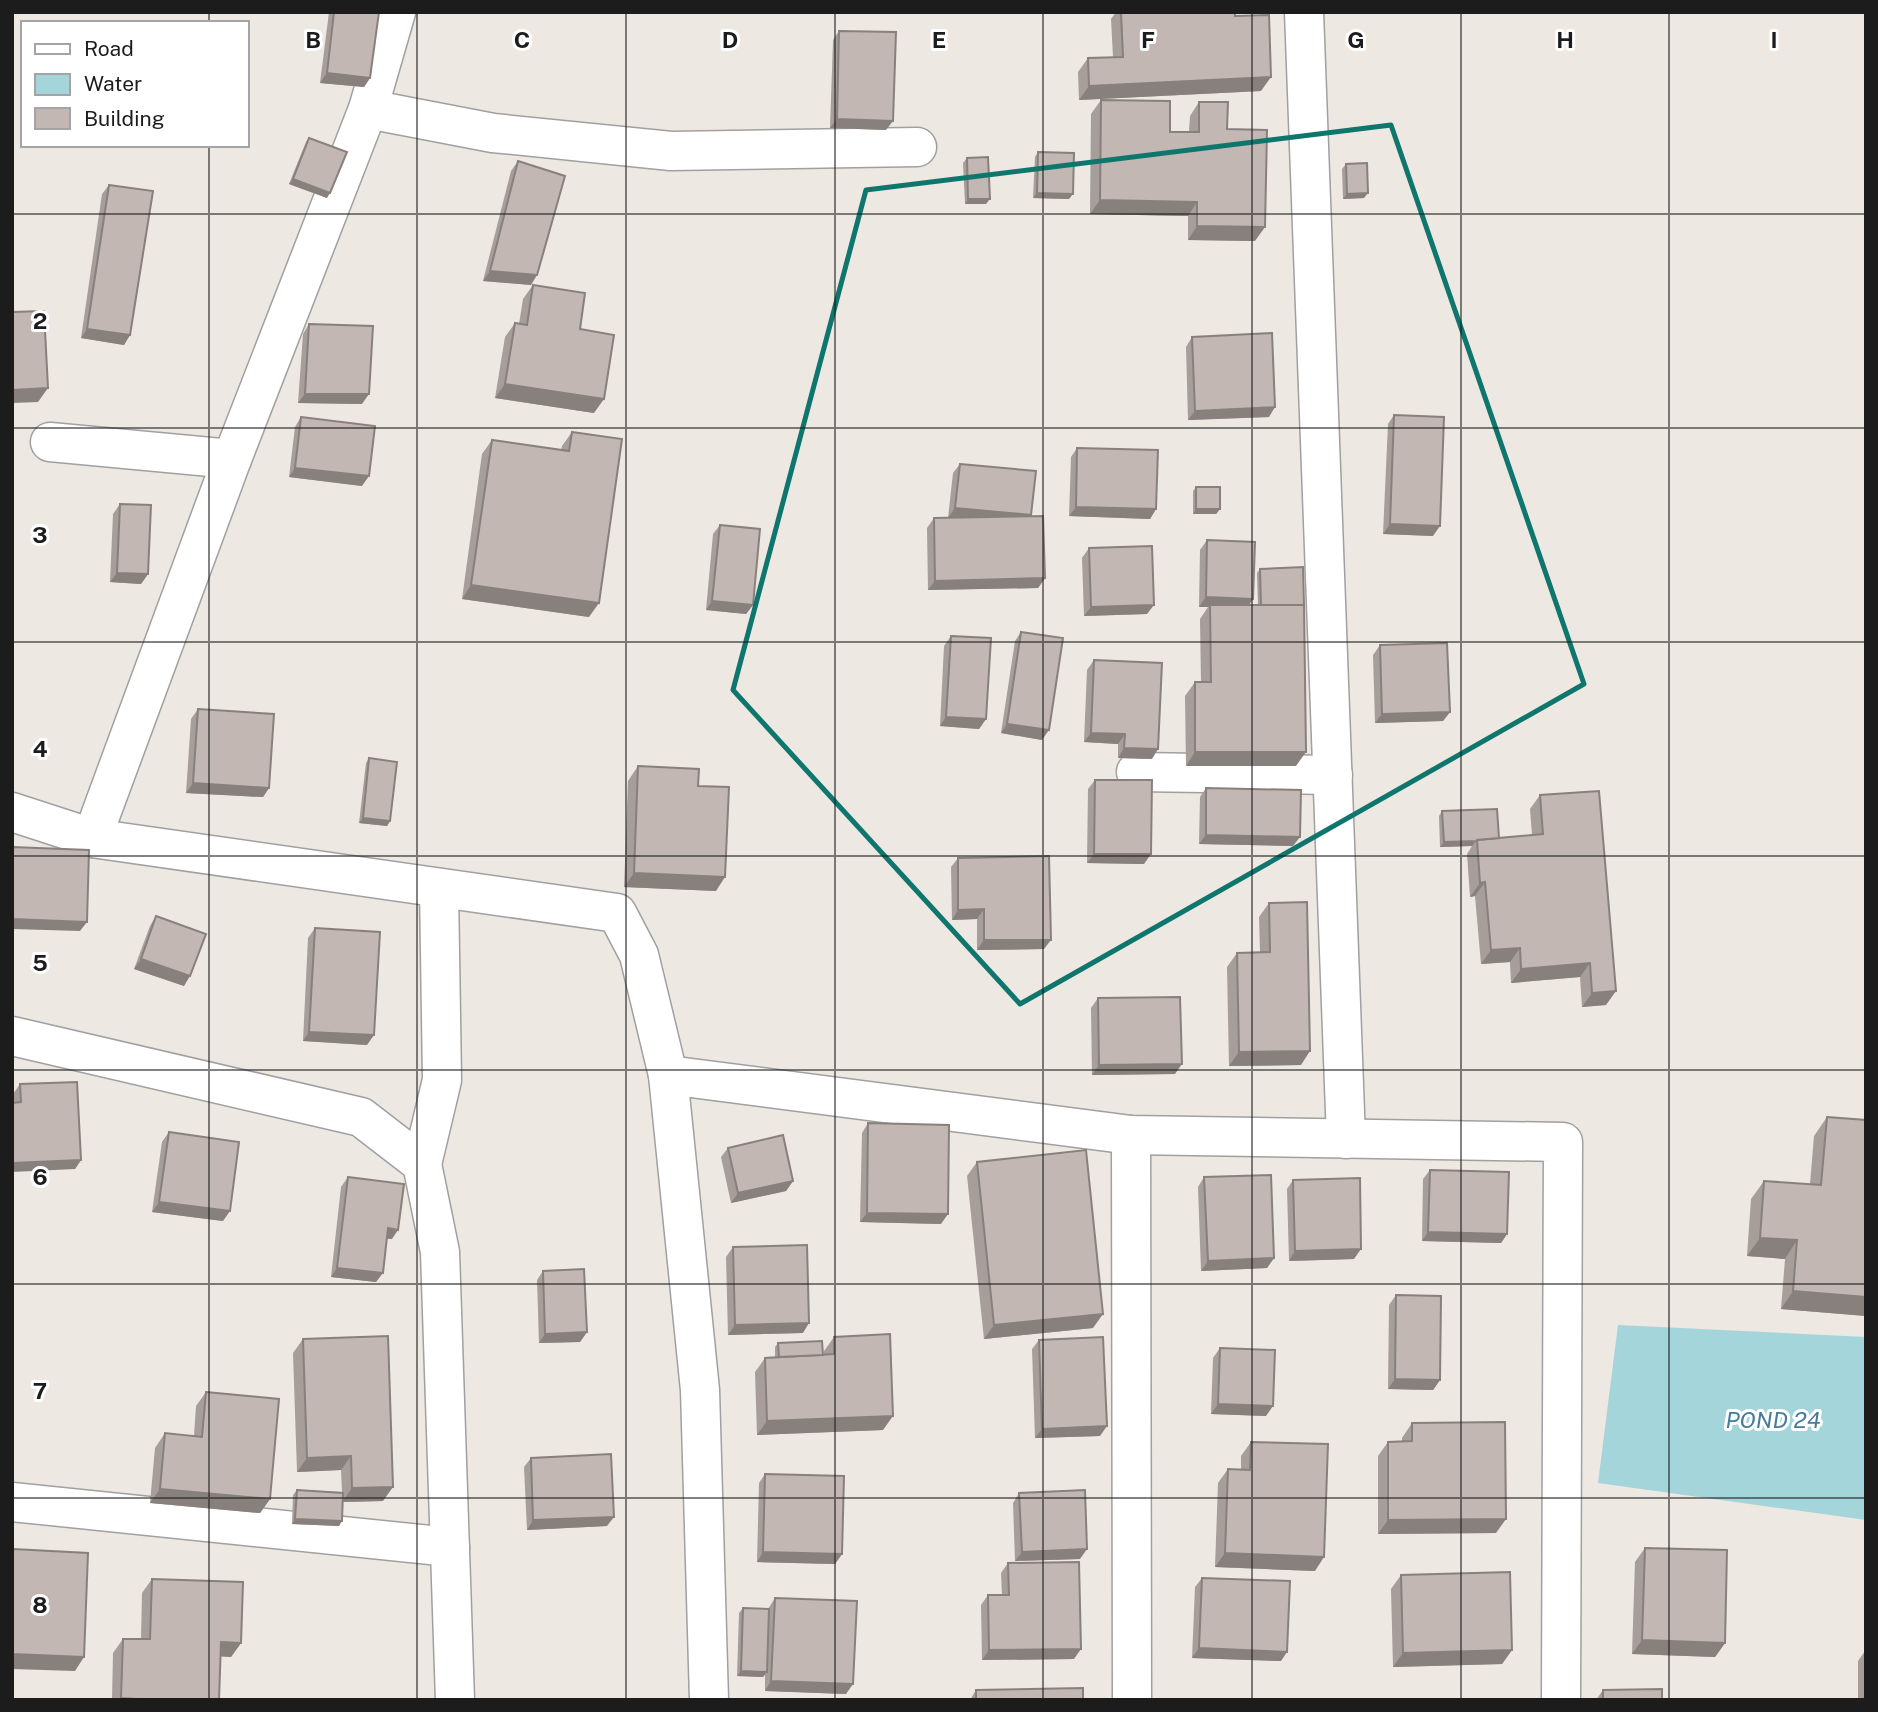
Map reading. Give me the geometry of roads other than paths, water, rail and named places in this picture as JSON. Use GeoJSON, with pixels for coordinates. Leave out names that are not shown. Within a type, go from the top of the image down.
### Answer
{"type":"FeatureCollection","features":[{"type":"Feature","properties":{"kind":"street"},"geometry":{"type":"LineString","coordinates":[[92,838],[232,459],[368,110],[396,12]]}},
{"type":"Feature","properties":{"kind":"street"},"geometry":{"type":"LineString","coordinates":[[1304,12],[1346,1139]]}},
{"type":"Feature","properties":{"kind":"street"},"geometry":{"type":"LineString","coordinates":[[368,110],[493,133],[671,151],[917,147]]}},
{"type":"Feature","properties":{"kind":"street"},"geometry":{"type":"LineString","coordinates":[[50,442],[232,459]]}},
{"type":"Feature","properties":{"kind":"street"},"geometry":{"type":"LineString","coordinates":[[1136,772],[1333,775]]}},
{"type":"Feature","properties":{"kind":"street"},"geometry":{"type":"LineString","coordinates":[[12,811],[92,838],[617,913],[639,955],[668,1075],[699,1390],[709,1700]]}},
{"type":"Feature","properties":{"kind":"street"},"geometry":{"type":"LineString","coordinates":[[439,888],[442,1080],[422,1164],[440,1252],[455,1700]]}},
{"type":"Feature","properties":{"kind":"street"},"geometry":{"type":"LineString","coordinates":[[12,1036],[361,1117],[422,1164]]}},
{"type":"Feature","properties":{"kind":"street"},"geometry":{"type":"LineString","coordinates":[[668,1075],[1131,1135],[1563,1142],[1561,1700]]}},
{"type":"Feature","properties":{"kind":"street"},"geometry":{"type":"LineString","coordinates":[[1131,1135],[1132,1700]]}},
{"type":"Feature","properties":{"kind":"street"},"geometry":{"type":"LineString","coordinates":[[12,1502],[450,1547]]}},
{"type":"Feature","properties":{"kind":"water","name":"POND 24"},"geometry":{"type":"Polygon","coordinates":[[[1618,1325],[1866,1337],[1866,1520],[1598,1483],[1618,1325]]]}}]}
